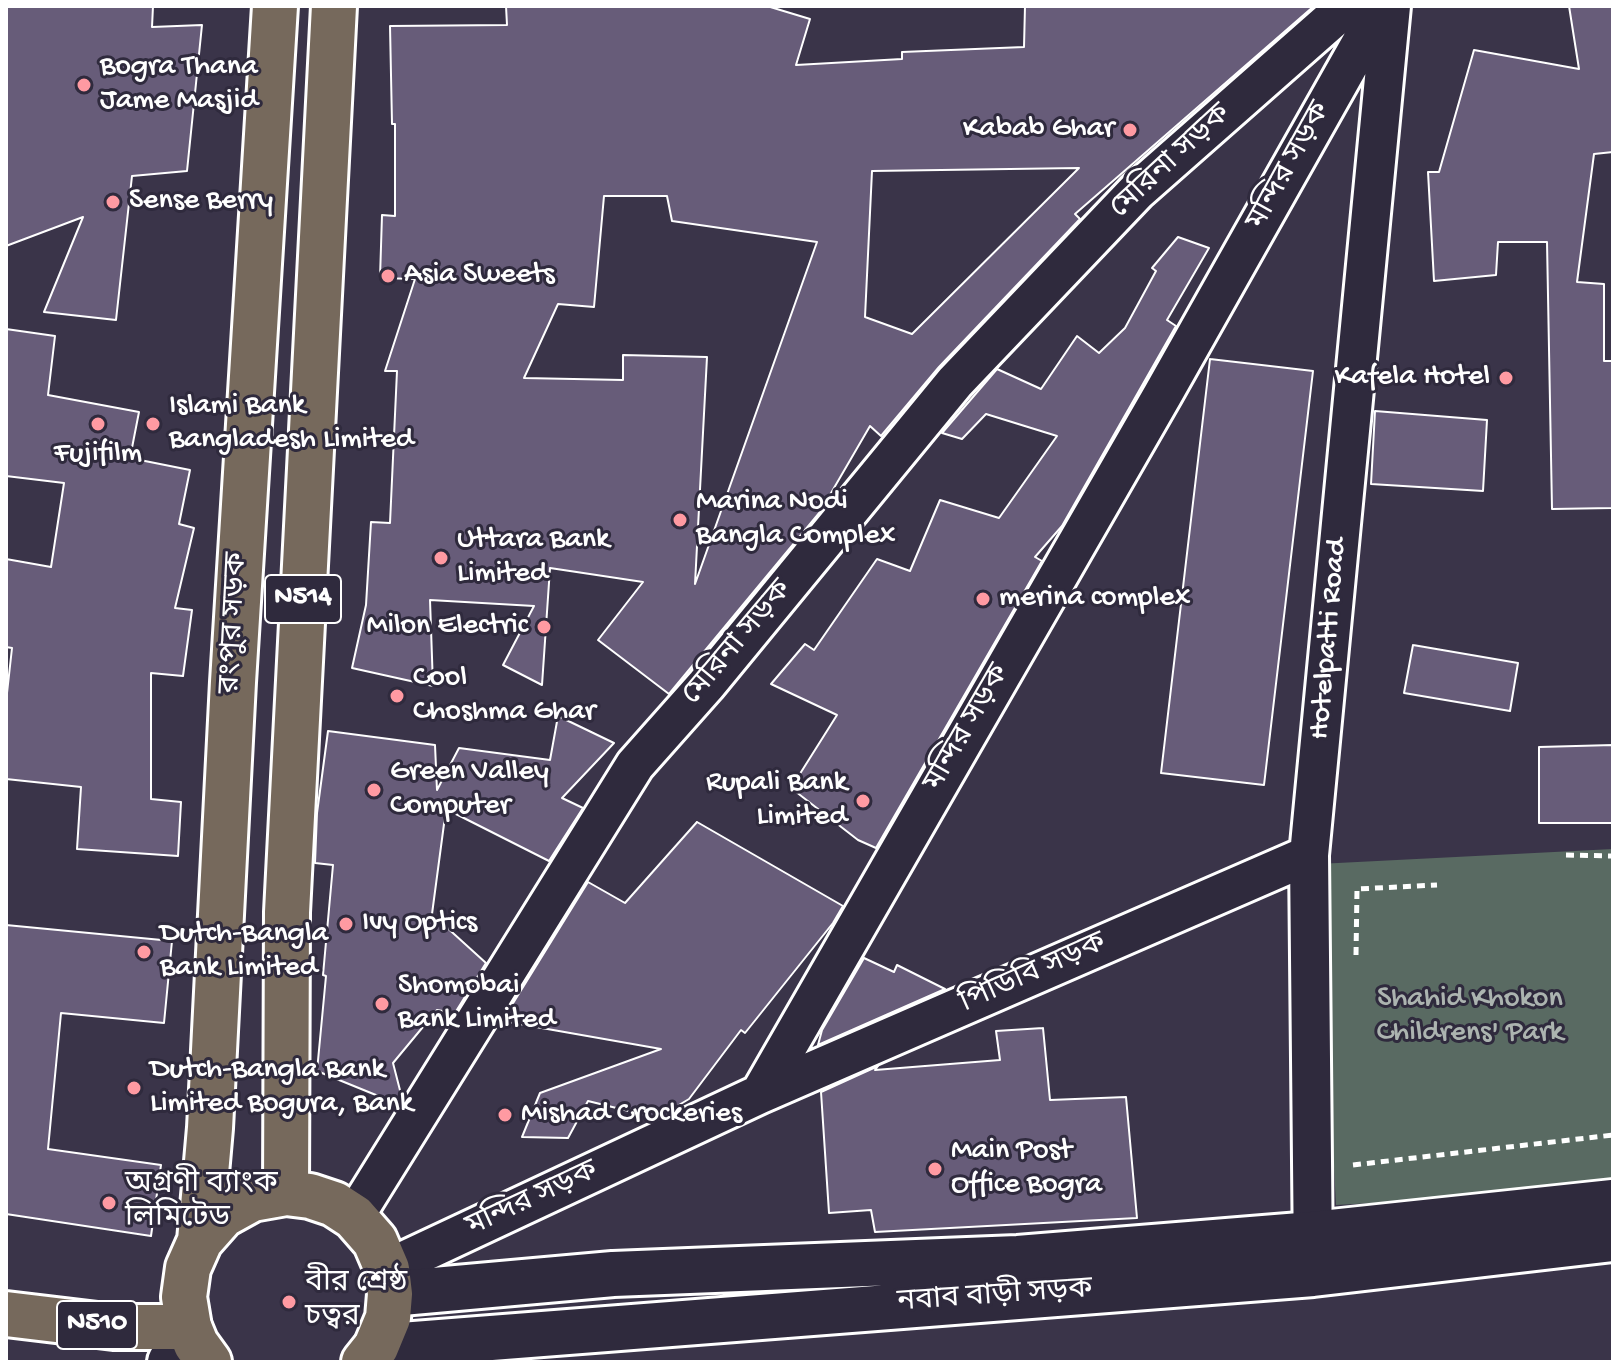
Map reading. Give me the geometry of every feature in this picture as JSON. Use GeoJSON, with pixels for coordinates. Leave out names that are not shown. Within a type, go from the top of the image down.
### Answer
{"type":"FeatureCollection","features":[{"type":"Feature","properties":{"kind":"highway","name":"রংপুর সড়ক"},"geometry":{"type":"LineString","coordinates":[[200,1241],[210,1128],[233,682],[275,6]]}},
{"type":"Feature","properties":{"kind":"highway","name":"N514"},"geometry":{"type":"LineString","coordinates":[[286,1193],[287,912],[334,6]]}},
{"type":"Feature","properties":{"kind":"highway"},"geometry":{"type":"LineString","coordinates":[[190,1350],[184,1297],[188,1268],[200,1241],[223,1215],[252,1199],[286,1193],[310,1196],[334,1204],[354,1217],[375,1241],[389,1281],[388,1318],[370,1354]]}},
{"type":"Feature","properties":{"kind":"highway","name":"N510"},"geometry":{"type":"LineString","coordinates":[[6,1314],[114,1327],[190,1350]]}},
{"type":"Feature","properties":{"kind":"street","name":"মেরিনা সড়ক"},"geometry":{"type":"LineString","coordinates":[[354,1217],[635,765],[706,685],[955,382],[1137,191],[1347,6]]}},
{"type":"Feature","properties":{"kind":"street","name":"মন্দির সড়ক"},"geometry":{"type":"LineString","coordinates":[[389,1281],[760,1094],[1163,394],[1382,6]]}},
{"type":"Feature","properties":{"kind":"street","name":"Hotelpatti Road"},"geometry":{"type":"LineString","coordinates":[[1313,1254],[1309,855],[1391,6]]}},
{"type":"Feature","properties":{"kind":"street","name":"পিডিবি সড়ক"},"geometry":{"type":"LineString","coordinates":[[760,1094],[1309,855]]}},
{"type":"Feature","properties":{"kind":"street","name":"নবাব বাড়ী সড়ক"},"geometry":{"type":"LineString","coordinates":[[370,1354],[1313,1254],[1613,1202]]}},
{"type":"Feature","properties":{"kind":"street","name":"নবাব বাড়ী সড়ক"},"geometry":{"type":"LineString","coordinates":[[389,1281],[1018,1258],[1313,1254],[1613,1239]]}},
{"type":"Feature","properties":{"kind":"path"},"geometry":{"type":"LineString","coordinates":[[1566,855],[1613,856]]}},
{"type":"Feature","properties":{"kind":"path"},"geometry":{"type":"LineString","coordinates":[[1356,966],[1357,889],[1437,885]]}},
{"type":"Feature","properties":{"kind":"path"},"geometry":{"type":"LineString","coordinates":[[1353,1151],[1353,1166],[1613,1135]]}},
{"type":"Feature","properties":{"kind":"green space","name":"Shahid Khokon Childrens' Park"},"geometry":{"type":"Polygon","coordinates":[[[1613,849],[1613,1190],[1336,1205],[1318,864],[1613,849]]]}},
{"type":"Feature","properties":{"kind":"building"},"geometry":{"type":"Polygon","coordinates":[[[6,6],[153,6],[152,27],[202,25],[187,171],[132,176],[116,320],[44,312],[83,217],[6,246],[6,6]]]}},
{"type":"Feature","properties":{"kind":"building"},"geometry":{"type":"Polygon","coordinates":[[[506,6],[767,6],[810,19],[796,65],[902,59],[902,52],[1024,47],[1025,6],[1314,6],[1075,214],[1080,219],[939,367],[881,436],[870,426],[820,512],[669,694],[598,640],[643,582],[550,568],[542,685],[503,665],[534,606],[430,600],[433,686],[352,668],[366,605],[371,522],[390,523],[397,371],[385,371],[415,279],[380,278],[382,215],[395,216],[395,124],[392,124],[390,26],[507,25],[506,6]],[[1079,168],[872,171],[865,317],[912,334],[1079,168]],[[604,196],[594,307],[558,304],[524,378],[623,380],[623,355],[707,357],[695,584],[817,242],[672,221],[667,196],[604,196]]]}},
{"type":"Feature","properties":{"kind":"building"},"geometry":{"type":"Polygon","coordinates":[[[1569,6],[1613,6],[1613,152],[1594,154],[1577,282],[1604,284],[1604,361],[1613,361],[1613,508],[1552,509],[1547,242],[1498,242],[1496,275],[1434,281],[1428,172],[1439,172],[1474,50],[1579,69],[1569,6]]]}},
{"type":"Feature","properties":{"kind":"building"},"geometry":{"type":"Polygon","coordinates":[[[1178,237],[1209,248],[1167,320],[1176,326],[1062,526],[1035,557],[1042,561],[876,848],[858,840],[791,788],[837,715],[771,684],[805,644],[814,650],[877,559],[910,571],[940,500],[999,518],[1057,436],[986,414],[962,439],[942,433],[997,369],[1041,389],[1077,336],[1099,353],[1125,328],[1156,271],[1152,268],[1178,237]]]}},
{"type":"Feature","properties":{"kind":"building"},"geometry":{"type":"Polygon","coordinates":[[[6,329],[55,336],[48,395],[139,412],[130,458],[190,470],[179,524],[194,528],[175,608],[192,610],[183,676],[151,673],[151,799],[181,802],[178,856],[77,849],[81,787],[6,779],[6,702],[12,648],[6,647],[6,559],[51,567],[64,483],[6,476],[6,329]]]}},
{"type":"Feature","properties":{"kind":"building"},"geometry":{"type":"Polygon","coordinates":[[[1210,359],[1313,371],[1264,785],[1161,773],[1210,359]]]}},
{"type":"Feature","properties":{"kind":"building"},"geometry":{"type":"Polygon","coordinates":[[[1375,411],[1487,420],[1483,491],[1371,484],[1375,411]]]}},
{"type":"Feature","properties":{"kind":"building"},"geometry":{"type":"Polygon","coordinates":[[[1413,645],[1518,663],[1510,711],[1404,693],[1413,645]]]}},
{"type":"Feature","properties":{"kind":"building"},"geometry":{"type":"Polygon","coordinates":[[[558,716],[614,743],[562,798],[583,808],[549,861],[446,809],[432,914],[486,963],[455,1013],[437,1010],[393,1063],[402,1098],[398,1104],[317,1071],[333,865],[315,863],[317,813],[328,731],[435,745],[437,790],[459,748],[550,760],[558,716]]]}},
{"type":"Feature","properties":{"kind":"building"},"geometry":{"type":"Polygon","coordinates":[[[1613,745],[1613,823],[1539,823],[1539,747],[1613,745]]]}},
{"type":"Feature","properties":{"kind":"building"},"geometry":{"type":"Polygon","coordinates":[[[697,822],[843,906],[833,923],[745,1033],[741,1030],[689,1099],[657,1118],[588,1101],[568,1138],[522,1137],[540,1093],[661,1049],[502,1021],[588,882],[625,903],[697,822]]]}},
{"type":"Feature","properties":{"kind":"building"},"geometry":{"type":"Polygon","coordinates":[[[6,925],[172,941],[164,1023],[61,1013],[48,1149],[161,1165],[151,1236],[6,1214],[6,925]]]}},
{"type":"Feature","properties":{"kind":"building"},"geometry":{"type":"Polygon","coordinates":[[[864,958],[894,972],[897,965],[945,989],[818,1045],[822,1030],[864,958]]]}},
{"type":"Feature","properties":{"kind":"building"},"geometry":{"type":"Polygon","coordinates":[[[1043,1028],[1050,1100],[1126,1097],[1137,1218],[875,1232],[871,1210],[829,1213],[821,1092],[878,1066],[875,1070],[1000,1060],[996,1031],[1043,1028]]]}},
{"type":"Feature","properties":{"kind":"place","name":"Bogra Thana Jame Masjid"},"geometry":{"type":"Point","coordinates":[84,85]}},
{"type":"Feature","properties":{"kind":"place","name":"Kabab Ghar"},"geometry":{"type":"Point","coordinates":[1130,130]}},
{"type":"Feature","properties":{"kind":"place","name":"Sense Berry"},"geometry":{"type":"Point","coordinates":[113,202]}},
{"type":"Feature","properties":{"kind":"place","name":"Asia Sweets"},"geometry":{"type":"Point","coordinates":[388,276]}},
{"type":"Feature","properties":{"kind":"place","name":"Kafela Hotel"},"geometry":{"type":"Point","coordinates":[1506,378]}},
{"type":"Feature","properties":{"kind":"place","name":"Fujifilm"},"geometry":{"type":"Point","coordinates":[98,424]}},
{"type":"Feature","properties":{"kind":"place","name":"Islami Bank Bangladesh Limited"},"geometry":{"type":"Point","coordinates":[153,424]}},
{"type":"Feature","properties":{"kind":"place","name":"Marina Nodi Bangla Complex"},"geometry":{"type":"Point","coordinates":[680,520]}},
{"type":"Feature","properties":{"kind":"place","name":"Uttara Bank Limited"},"geometry":{"type":"Point","coordinates":[441,558]}},
{"type":"Feature","properties":{"kind":"place","name":"merina complex"},"geometry":{"type":"Point","coordinates":[983,599]}},
{"type":"Feature","properties":{"kind":"place","name":"Milon Electric"},"geometry":{"type":"Point","coordinates":[544,627]}},
{"type":"Feature","properties":{"kind":"place","name":"Cool Choshma Ghar"},"geometry":{"type":"Point","coordinates":[397,696]}},
{"type":"Feature","properties":{"kind":"place","name":"Green Valley Computer"},"geometry":{"type":"Point","coordinates":[374,790]}},
{"type":"Feature","properties":{"kind":"place","name":"Rupali Bank Limited"},"geometry":{"type":"Point","coordinates":[863,801]}},
{"type":"Feature","properties":{"kind":"place","name":"Ivy Optics"},"geometry":{"type":"Point","coordinates":[346,924]}},
{"type":"Feature","properties":{"kind":"place","name":"Dutch-Bangla Bank Limited"},"geometry":{"type":"Point","coordinates":[144,952]}},
{"type":"Feature","properties":{"kind":"place","name":"Shomobai Bank Limited"},"geometry":{"type":"Point","coordinates":[382,1004]}},
{"type":"Feature","properties":{"kind":"place","name":"Dutch-Bangla Bank Limited Bogura, Bank"},"geometry":{"type":"Point","coordinates":[134,1088]}},
{"type":"Feature","properties":{"kind":"place","name":"Mishad Crockeries"},"geometry":{"type":"Point","coordinates":[505,1115]}},
{"type":"Feature","properties":{"kind":"place","name":"Main Post Office Bogra"},"geometry":{"type":"Point","coordinates":[935,1169]}},
{"type":"Feature","properties":{"kind":"place","name":"অগ্রণী ব্যাংক লিমিটেড"},"geometry":{"type":"Point","coordinates":[109,1203]}},
{"type":"Feature","properties":{"kind":"place","name":"বীর শ্রেষ্ঠ চত্বর"},"geometry":{"type":"Point","coordinates":[289,1302]}}]}
